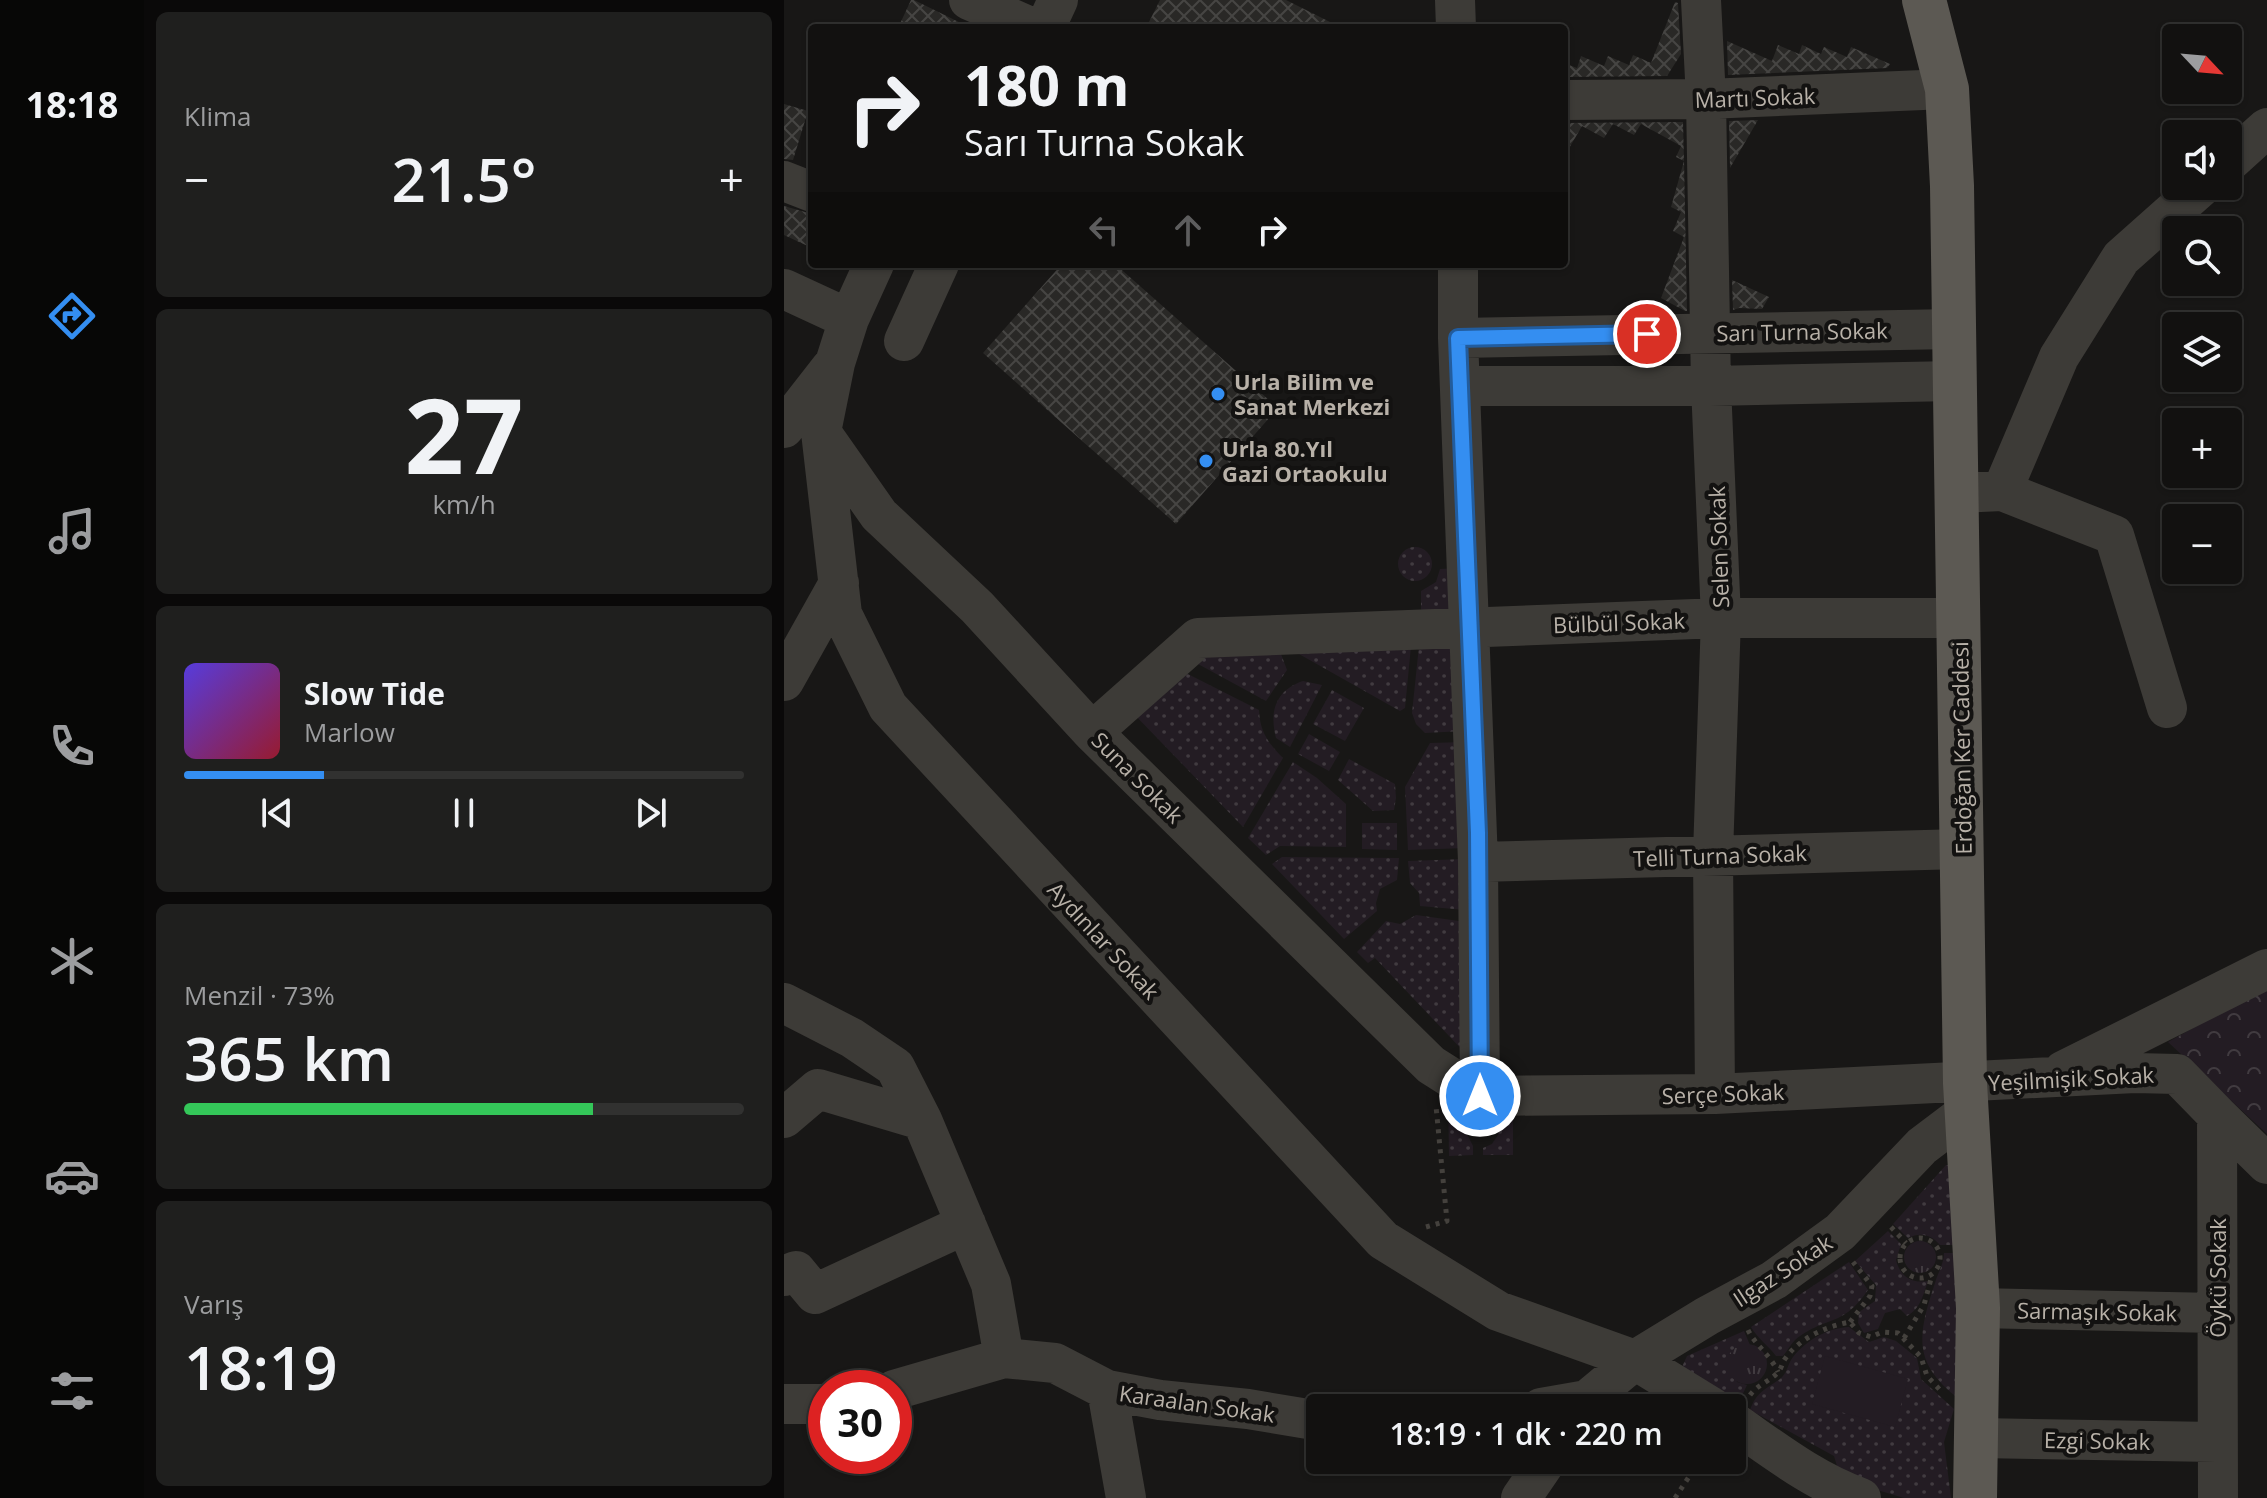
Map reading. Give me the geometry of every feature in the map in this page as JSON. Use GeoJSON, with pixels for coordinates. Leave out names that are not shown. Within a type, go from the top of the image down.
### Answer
{"type":"FeatureCollection","features":[{"type":"Feature","properties":{"kind":"main road","name":"Erdoğan Ker Caddesi"},"geometry":{"type":"LineString","coordinates":[[1924,0],[1947,89],[1952,186],[1966,1097],[1978,1308],[1975,1498]]}},
{"type":"Feature","properties":{"kind":"street"},"geometry":{"type":"LineString","coordinates":[[969,0],[1013,18]]}},
{"type":"Feature","properties":{"kind":"street"},"geometry":{"type":"LineString","coordinates":[[1047,24],[1058,0]]}},
{"type":"Feature","properties":{"kind":"street"},"geometry":{"type":"LineString","coordinates":[[1455,0],[1456,24]]}},
{"type":"Feature","properties":{"kind":"street","name":"Selen Sokak"},"geometry":{"type":"LineString","coordinates":[[1701,0],[1706,99],[1711,386],[1721,618],[1713,854],[1715,1094]]}},
{"type":"Feature","properties":{"kind":"street","name":"Martı Sokak"},"geometry":{"type":"LineString","coordinates":[[1568,100],[1706,99],[1947,89]]}},
{"type":"Feature","properties":{"kind":"street"},"geometry":{"type":"LineString","coordinates":[[2242,150],[2267,128]]}},
{"type":"Feature","properties":{"kind":"street"},"geometry":{"type":"LineString","coordinates":[[784,181],[808,190]]}},
{"type":"Feature","properties":{"kind":"street"},"geometry":{"type":"LineString","coordinates":[[2002,491],[2015,467],[2059,357],[2121,258],[2186,200]]}},
{"type":"Feature","properties":{"kind":"street","name":"Aydınlar Sokak"},"geometry":{"type":"LineString","coordinates":[[872,268],[849,319],[835,363],[802,430],[839,583],[842,614],[888,707],[1383,1240],[1498,1311],[1635,1360],[1697,1394]]}},
{"type":"Feature","properties":{"kind":"street"},"geometry":{"type":"LineString","coordinates":[[904,341],[937,268]]}},
{"type":"Feature","properties":{"kind":"street"},"geometry":{"type":"LineString","coordinates":[[1458,268],[1478,862],[1480,1096]]}},
{"type":"Feature","properties":{"kind":"street"},"geometry":{"type":"LineString","coordinates":[[784,289],[849,319]]}},
{"type":"Feature","properties":{"kind":"street","name":"Sarı Turna Sokak"},"geometry":{"type":"LineString","coordinates":[[1458,338],[1953,329]]}},
{"type":"Feature","properties":{"kind":"street"},"geometry":{"type":"LineString","coordinates":[[1462,386],[1711,386],[1954,381]]}},
{"type":"Feature","properties":{"kind":"street","name":"Suna Sokak"},"geometry":{"type":"LineString","coordinates":[[802,430],[879,515],[977,607],[1092,732],[1431,1065],[1480,1096]]}},
{"type":"Feature","properties":{"kind":"street"},"geometry":{"type":"LineString","coordinates":[[1958,493],[2002,491],[2114,535],[2167,708]]}},
{"type":"Feature","properties":{"kind":"street"},"geometry":{"type":"LineString","coordinates":[[784,681],[839,583]]}},
{"type":"Feature","properties":{"kind":"street","name":"Bülbül Sokak"},"geometry":{"type":"LineString","coordinates":[[1092,732],[1198,638],[1721,618],[1959,618]]}},
{"type":"Feature","properties":{"kind":"street","name":"Telli Turna Sokak"},"geometry":{"type":"LineString","coordinates":[[1478,862],[1962,849]]}},
{"type":"Feature","properties":{"kind":"street"},"geometry":{"type":"LineString","coordinates":[[2048,1078],[2267,969]]}},
{"type":"Feature","properties":{"kind":"street"},"geometry":{"type":"LineString","coordinates":[[784,1003],[852,1038],[895,1067],[922,1120],[991,1284],[1004,1358]]}},
{"type":"Feature","properties":{"kind":"street","name":"Yeşilmişik Sokak"},"geometry":{"type":"LineString","coordinates":[[1966,1097],[2048,1078],[2177,1074],[2217,1115]]}},
{"type":"Feature","properties":{"kind":"street"},"geometry":{"type":"LineString","coordinates":[[784,1118],[818,1089],[922,1120]]}},
{"type":"Feature","properties":{"kind":"street","name":"Serçe Sokak"},"geometry":{"type":"LineString","coordinates":[[1480,1096],[1715,1094],[1966,1097]]}},
{"type":"Feature","properties":{"kind":"street","name":"Ilgaz Sokak"},"geometry":{"type":"LineString","coordinates":[[1596,1394],[1635,1360],[1774,1280],[1840,1232],[1966,1097]]}},
{"type":"Feature","properties":{"kind":"street"},"geometry":{"type":"LineString","coordinates":[[2217,1115],[2267,1164]]}},
{"type":"Feature","properties":{"kind":"street","name":"Öykü Sokak"},"geometry":{"type":"LineString","coordinates":[[2217,1115],[2218,1498]]}},
{"type":"Feature","properties":{"kind":"street"},"geometry":{"type":"LineString","coordinates":[[784,1276],[796,1271],[815,1294],[966,1224]]}},
{"type":"Feature","properties":{"kind":"street","name":"Sarmaşık Sokak"},"geometry":{"type":"LineString","coordinates":[[1978,1308],[2217,1313]]}},
{"type":"Feature","properties":{"kind":"street","name":"Karaalan Sokak"},"geometry":{"type":"LineString","coordinates":[[912,1385],[1004,1358],[1055,1363],[1107,1390],[1306,1419]]}},
{"type":"Feature","properties":{"kind":"street"},"geometry":{"type":"LineString","coordinates":[[1107,1390],[1126,1498]]}},
{"type":"Feature","properties":{"kind":"street"},"geometry":{"type":"LineString","coordinates":[[784,1404],[808,1404]]}},
{"type":"Feature","properties":{"kind":"street","name":"Aydınlar Sokak"},"geometry":{"type":"LineString","coordinates":[[1746,1425],[1810,1475],[1861,1498]]}},
{"type":"Feature","properties":{"kind":"street","name":"Ezgi Sokak"},"geometry":{"type":"LineString","coordinates":[[1978,1438],[2216,1442]]}},
{"type":"Feature","properties":{"kind":"street"},"geometry":{"type":"LineString","coordinates":[[1521,1498],[1537,1474]]}},
{"type":"Feature","properties":{"kind":"path"},"geometry":{"type":"LineString","coordinates":[[1383,1240],[1447,1221],[1431,1065]]}},
{"type":"Feature","properties":{"kind":"path"},"geometry":{"type":"LineString","coordinates":[[1891,1227],[1906,1243]]}},
{"type":"Feature","properties":{"kind":"path"},"geometry":{"type":"LineString","coordinates":[[1917,1237],[1935,1244],[1940,1256],[1937,1269],[1932,1274],[1919,1278],[1903,1268],[1900,1255],[1906,1243],[1917,1237]]}},
{"type":"Feature","properties":{"kind":"path"},"geometry":{"type":"LineString","coordinates":[[1746,1397],[1778,1372],[1785,1358],[1809,1337],[1833,1325],[1850,1322],[1870,1296],[1872,1286],[1852,1262]]}},
{"type":"Feature","properties":{"kind":"path"},"geometry":{"type":"LineString","coordinates":[[1904,1338],[1924,1305],[1932,1274]]}},
{"type":"Feature","properties":{"kind":"path"},"geometry":{"type":"LineString","coordinates":[[1850,1322],[1859,1333],[1871,1337],[1882,1332],[1898,1333],[1921,1357],[1934,1387],[1948,1396]]}},
{"type":"Feature","properties":{"kind":"path"},"geometry":{"type":"LineString","coordinates":[[1747,1329],[1753,1340],[1769,1355],[1778,1372]]}},
{"type":"Feature","properties":{"kind":"path"},"geometry":{"type":"LineString","coordinates":[[1675,1498],[1691,1474]]}},
{"type":"Feature","properties":{"kind":"green space"},"geometry":{"type":"Polygon","coordinates":[[[1415,547],[1427,552],[1432,564],[1427,576],[1415,581],[1403,576],[1398,564],[1403,552],[1415,547]]]}},
{"type":"Feature","properties":{"kind":"green space"},"geometry":{"type":"Polygon","coordinates":[[[1461,568],[1461,618],[1421,618],[1421,591],[1436,582],[1440,569],[1461,568]]]}},
{"type":"Feature","properties":{"kind":"green space"},"geometry":{"type":"Polygon","coordinates":[[[1278,646],[1287,670],[1266,701],[1187,658],[1278,646]]]}},
{"type":"Feature","properties":{"kind":"green space"},"geometry":{"type":"Polygon","coordinates":[[[1411,646],[1405,708],[1400,711],[1299,654],[1298,647],[1411,646]]]}},
{"type":"Feature","properties":{"kind":"green space"},"geometry":{"type":"Polygon","coordinates":[[[1419,646],[1464,646],[1463,731],[1425,733],[1416,724],[1412,713],[1419,646]]]}},
{"type":"Feature","properties":{"kind":"green space"},"geometry":{"type":"Polygon","coordinates":[[[1176,668],[1259,710],[1266,737],[1283,758],[1243,827],[1132,712],[1176,668]]]}},
{"type":"Feature","properties":{"kind":"green space"},"geometry":{"type":"Polygon","coordinates":[[[1303,681],[1322,685],[1290,747],[1276,738],[1274,710],[1286,690],[1303,681]]]}},
{"type":"Feature","properties":{"kind":"green space"},"geometry":{"type":"Polygon","coordinates":[[[1332,690],[1364,708],[1345,741],[1313,724],[1332,690]]]}},
{"type":"Feature","properties":{"kind":"green space"},"geometry":{"type":"Polygon","coordinates":[[[1309,734],[1340,752],[1329,771],[1298,754],[1309,734]]]}},
{"type":"Feature","properties":{"kind":"green space"},"geometry":{"type":"Polygon","coordinates":[[[1466,742],[1466,848],[1408,850],[1405,787],[1430,743],[1466,742]]]}},
{"type":"Feature","properties":{"kind":"green space"},"geometry":{"type":"Polygon","coordinates":[[[1349,759],[1395,784],[1394,810],[1373,811],[1338,780],[1349,759]]]}},
{"type":"Feature","properties":{"kind":"green space"},"geometry":{"type":"Polygon","coordinates":[[[1293,762],[1346,804],[1346,847],[1280,846],[1266,855],[1248,838],[1293,762]]]}},
{"type":"Feature","properties":{"kind":"green space"},"geometry":{"type":"Polygon","coordinates":[[[1362,823],[1397,823],[1397,850],[1362,849],[1362,823]]]}},
{"type":"Feature","properties":{"kind":"green space"},"geometry":{"type":"Polygon","coordinates":[[[1282,857],[1399,858],[1397,880],[1380,889],[1377,911],[1344,939],[1272,864],[1282,857]]]}},
{"type":"Feature","properties":{"kind":"green space"},"geometry":{"type":"Polygon","coordinates":[[[1465,859],[1465,910],[1420,906],[1419,893],[1410,883],[1408,861],[1465,859]]]}},
{"type":"Feature","properties":{"kind":"green space"},"geometry":{"type":"Polygon","coordinates":[[[1416,915],[1466,922],[1468,1056],[1375,958],[1368,963],[1357,952],[1386,921],[1400,924],[1416,915]]]}},
{"type":"Feature","properties":{"kind":"green space"},"geometry":{"type":"Polygon","coordinates":[[[2267,987],[2267,1134],[2168,1042],[2267,987]]]}},
{"type":"Feature","properties":{"kind":"green space"},"geometry":{"type":"Polygon","coordinates":[[[1448,1089],[1481,1110],[1480,1116],[1469,1122],[1466,1132],[1473,1146],[1473,1155],[1449,1156],[1448,1089]]]}},
{"type":"Feature","properties":{"kind":"green space"},"geometry":{"type":"Polygon","coordinates":[[[1489,1114],[1513,1119],[1513,1155],[1483,1155],[1483,1148],[1492,1144],[1498,1135],[1496,1124],[1489,1114]]]}},
{"type":"Feature","properties":{"kind":"green space"},"geometry":{"type":"Polygon","coordinates":[[[1946,1165],[1959,1165],[1959,1245],[1940,1245],[1925,1235],[1908,1238],[1893,1224],[1946,1165]]]}},
{"type":"Feature","properties":{"kind":"green space"},"geometry":{"type":"Polygon","coordinates":[[[1888,1231],[1901,1244],[1896,1260],[1903,1274],[1911,1280],[1928,1281],[1921,1301],[1912,1313],[1907,1316],[1900,1309],[1885,1313],[1878,1329],[1864,1333],[1858,1323],[1859,1312],[1875,1301],[1876,1285],[1855,1261],[1888,1231]]]}},
{"type":"Feature","properties":{"kind":"green space"},"geometry":{"type":"Polygon","coordinates":[[[1920,1241],[1931,1246],[1936,1257],[1931,1268],[1920,1273],[1909,1268],[1904,1257],[1909,1246],[1920,1241]]]}},
{"type":"Feature","properties":{"kind":"green space"},"geometry":{"type":"Polygon","coordinates":[[[1944,1253],[1960,1253],[1962,1401],[1934,1375],[1923,1348],[1925,1319],[1944,1253]]]}},
{"type":"Feature","properties":{"kind":"green space"},"geometry":{"type":"Polygon","coordinates":[[[1849,1262],[1868,1290],[1859,1302],[1843,1315],[1797,1338],[1783,1356],[1776,1356],[1751,1327],[1849,1262]]]}},
{"type":"Feature","properties":{"kind":"green space"},"geometry":{"type":"Polygon","coordinates":[[[1849,1327],[1869,1342],[1884,1337],[1896,1341],[1917,1358],[1921,1379],[1954,1409],[1944,1442],[1951,1498],[1904,1498],[1841,1479],[1834,1456],[1750,1410],[1758,1395],[1782,1377],[1793,1357],[1805,1345],[1825,1332],[1849,1327]]]}},
{"type":"Feature","properties":{"kind":"green space"},"geometry":{"type":"Polygon","coordinates":[[[1744,1331],[1750,1345],[1738,1347],[1729,1355],[1737,1382],[1747,1385],[1743,1394],[1721,1394],[1693,1378],[1682,1367],[1687,1356],[1744,1331]]]}},
{"type":"Feature","properties":{"kind":"green space"},"geometry":{"type":"Polygon","coordinates":[[[1747,1344],[1761,1350],[1767,1364],[1761,1378],[1747,1384],[1733,1378],[1727,1364],[1733,1350],[1747,1344]]]}},
{"type":"Feature","properties":{"kind":"green space"},"geometry":{"type":"Polygon","coordinates":[[[1825,1356],[1908,1379],[1895,1427],[1812,1404],[1825,1356]]]}},
{"type":"Feature","properties":{"kind":"building"},"geometry":{"type":"Polygon","coordinates":[[[911,0],[914,0],[963,24],[900,24],[911,0]]]}},
{"type":"Feature","properties":{"kind":"building"},"geometry":{"type":"Polygon","coordinates":[[[1160,0],[1286,0],[1334,24],[1148,24],[1160,0]]]}},
{"type":"Feature","properties":{"kind":"building"},"geometry":{"type":"Polygon","coordinates":[[[1675,2],[1678,3],[1681,54],[1667,76],[1568,77],[1568,65],[1577,68],[1581,56],[1604,66],[1608,56],[1629,65],[1633,55],[1651,63],[1675,2]]]}},
{"type":"Feature","properties":{"kind":"building"},"geometry":{"type":"Polygon","coordinates":[[[1727,41],[1772,61],[1778,45],[1799,54],[1802,45],[1821,54],[1824,47],[1847,57],[1851,47],[1890,64],[1887,68],[1728,75],[1727,41]]]}},
{"type":"Feature","properties":{"kind":"building"},"geometry":{"type":"Polygon","coordinates":[[[784,104],[808,111],[793,160],[784,159],[784,104]]]}},
{"type":"Feature","properties":{"kind":"building"},"geometry":{"type":"Polygon","coordinates":[[[1758,120],[1730,168],[1729,121],[1758,120]]]}},
{"type":"Feature","properties":{"kind":"building"},"geometry":{"type":"Polygon","coordinates":[[[1683,122],[1684,161],[1676,157],[1681,146],[1641,124],[1634,135],[1613,124],[1604,138],[1582,126],[1568,150],[1568,123],[1683,122]]]}},
{"type":"Feature","properties":{"kind":"building"},"geometry":{"type":"Polygon","coordinates":[[[1684,161],[1687,311],[1661,298],[1684,237],[1673,231],[1681,212],[1671,207],[1684,161]]]}},
{"type":"Feature","properties":{"kind":"building"},"geometry":{"type":"Polygon","coordinates":[[[784,206],[808,213],[808,246],[784,235],[784,206]]]}},
{"type":"Feature","properties":{"kind":"building","name":"Urla Bilim ve Sanat Merkezi"},"geometry":{"type":"Polygon","coordinates":[[[1058,268],[1120,268],[1278,408],[1176,524],[983,353],[1058,268]]]}},
{"type":"Feature","properties":{"kind":"building"},"geometry":{"type":"Polygon","coordinates":[[[1732,280],[1769,297],[1762,309],[1733,310],[1732,280]]]}},
{"type":"Feature","properties":{"kind":"place","name":"Urla Bilim ve Sanat Merkezi"},"geometry":{"type":"Point","coordinates":[1218,394]}},
{"type":"Feature","properties":{"kind":"place","name":"Urla 80.Yıl Gazi Ortaokulu"},"geometry":{"type":"Point","coordinates":[1206,461]}},
{"type":"Feature","properties":{"kind":"route"},"geometry":{"type":"LineString","coordinates":[[1480,1096],[1478,833],[1458,338],[1647,334]]}}]}
